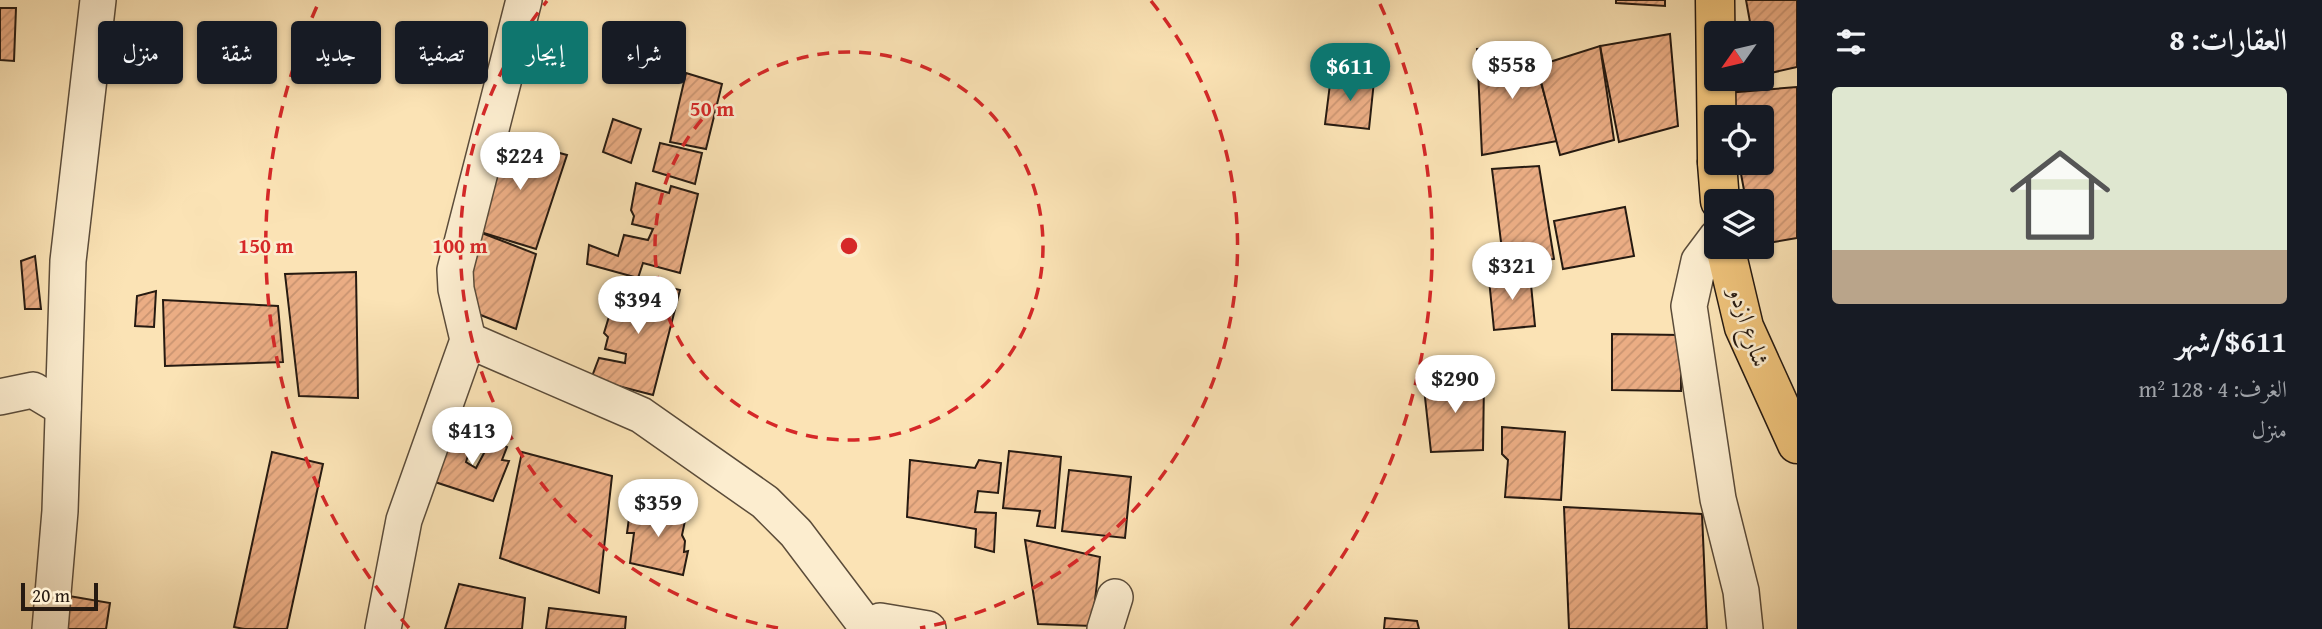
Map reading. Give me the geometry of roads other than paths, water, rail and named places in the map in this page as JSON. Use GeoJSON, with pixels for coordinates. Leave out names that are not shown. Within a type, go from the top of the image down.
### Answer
{"type":"FeatureCollection","features":[{"type":"Feature","properties":{"kind":"main road"},"geometry":{"type":"LineString","coordinates":[[1715,0],[1716,105]]}},
{"type":"Feature","properties":{"kind":"main road","name":"شارع ازدو"},"geometry":{"type":"LineString","coordinates":[[1728,259],[1744,327],[1797,444]]}},
{"type":"Feature","properties":{"kind":"street"},"geometry":{"type":"LineString","coordinates":[[50,629],[60,511],[68,261],[98,0]]}},
{"type":"Feature","properties":{"kind":"street"},"geometry":{"type":"LineString","coordinates":[[383,629],[404,520],[468,340],[456,289],[455,270],[524,0]]}},
{"type":"Feature","properties":{"kind":"street"},"geometry":{"type":"LineString","coordinates":[[1704,254],[1699,261],[1689,306],[1718,499],[1741,591],[1745,629]]}},
{"type":"Feature","properties":{"kind":"street"},"geometry":{"type":"LineString","coordinates":[[468,340],[642,415],[765,502],[796,533],[866,628],[880,621],[928,629]]}},
{"type":"Feature","properties":{"kind":"street"},"geometry":{"type":"LineString","coordinates":[[0,397],[33,390],[63,408]]}}]}
